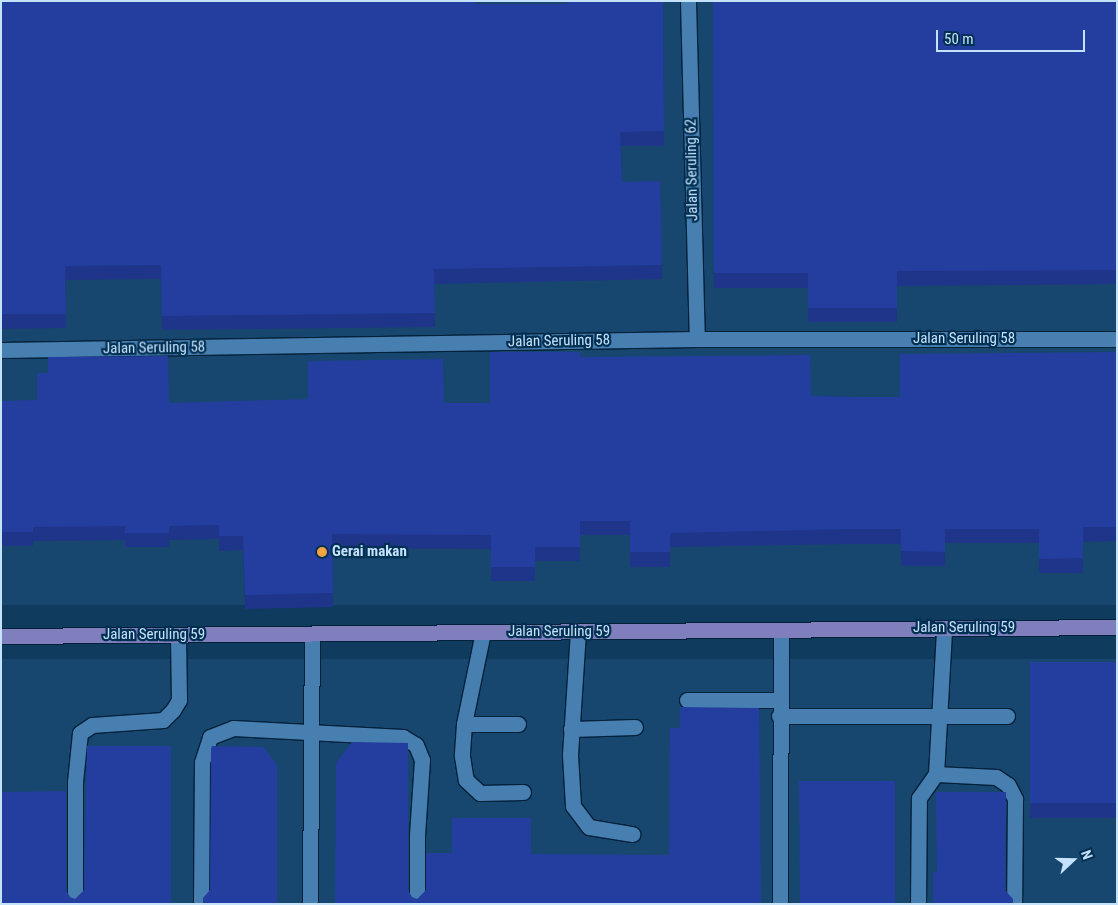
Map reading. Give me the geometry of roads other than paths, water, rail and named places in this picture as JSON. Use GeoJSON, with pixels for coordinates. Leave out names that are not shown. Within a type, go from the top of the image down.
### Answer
{"type":"FeatureCollection","features":[{"type":"Feature","properties":{"kind":"main road","name":"Jalan Seruling 59"},"geometry":{"type":"LineString","coordinates":[[1,636],[1117,627]]}},
{"type":"Feature","properties":{"kind":"street","name":"Jalan Seruling 62"},"geometry":{"type":"LineString","coordinates":[[688,1],[697,339]]}},
{"type":"Feature","properties":{"kind":"street","name":"Jalan Seruling 58"},"geometry":{"type":"LineString","coordinates":[[1,350],[697,339],[1117,339]]}},
{"type":"Feature","properties":{"kind":"street"},"geometry":{"type":"LineString","coordinates":[[918,904],[919,798],[936,774],[944,629]]}},
{"type":"Feature","properties":{"kind":"street"},"geometry":{"type":"LineString","coordinates":[[780,904],[779,716],[781,630]]}},
{"type":"Feature","properties":{"kind":"street"},"geometry":{"type":"LineString","coordinates":[[578,631],[571,729],[573,806],[589,828],[632,834]]}},
{"type":"Feature","properties":{"kind":"street"},"geometry":{"type":"LineString","coordinates":[[483,632],[464,724],[462,756],[466,780],[480,793],[523,792]]}},
{"type":"Feature","properties":{"kind":"street"},"geometry":{"type":"LineString","coordinates":[[310,904],[312,634]]}},
{"type":"Feature","properties":{"kind":"street"},"geometry":{"type":"LineString","coordinates":[[75,904],[75,782],[80,733],[92,725],[163,720],[179,700],[178,635]]}},
{"type":"Feature","properties":{"kind":"street"},"geometry":{"type":"LineString","coordinates":[[687,700],[780,700]]}},
{"type":"Feature","properties":{"kind":"street"},"geometry":{"type":"LineString","coordinates":[[779,716],[1006,716]]}},
{"type":"Feature","properties":{"kind":"street"},"geometry":{"type":"LineString","coordinates":[[464,724],[518,724]]}},
{"type":"Feature","properties":{"kind":"street"},"geometry":{"type":"LineString","coordinates":[[201,904],[202,762],[210,737],[233,728],[311,734],[403,737],[416,745],[422,760],[416,834],[417,904]]}},
{"type":"Feature","properties":{"kind":"street"},"geometry":{"type":"LineString","coordinates":[[571,729],[635,728]]}},
{"type":"Feature","properties":{"kind":"street"},"geometry":{"type":"LineString","coordinates":[[936,774],[996,777],[1008,785],[1015,799],[1014,904]]}},
{"type":"Feature","properties":{"kind":"place","name":"Gerai makan"},"geometry":{"type":"Point","coordinates":[322,552]}}]}
